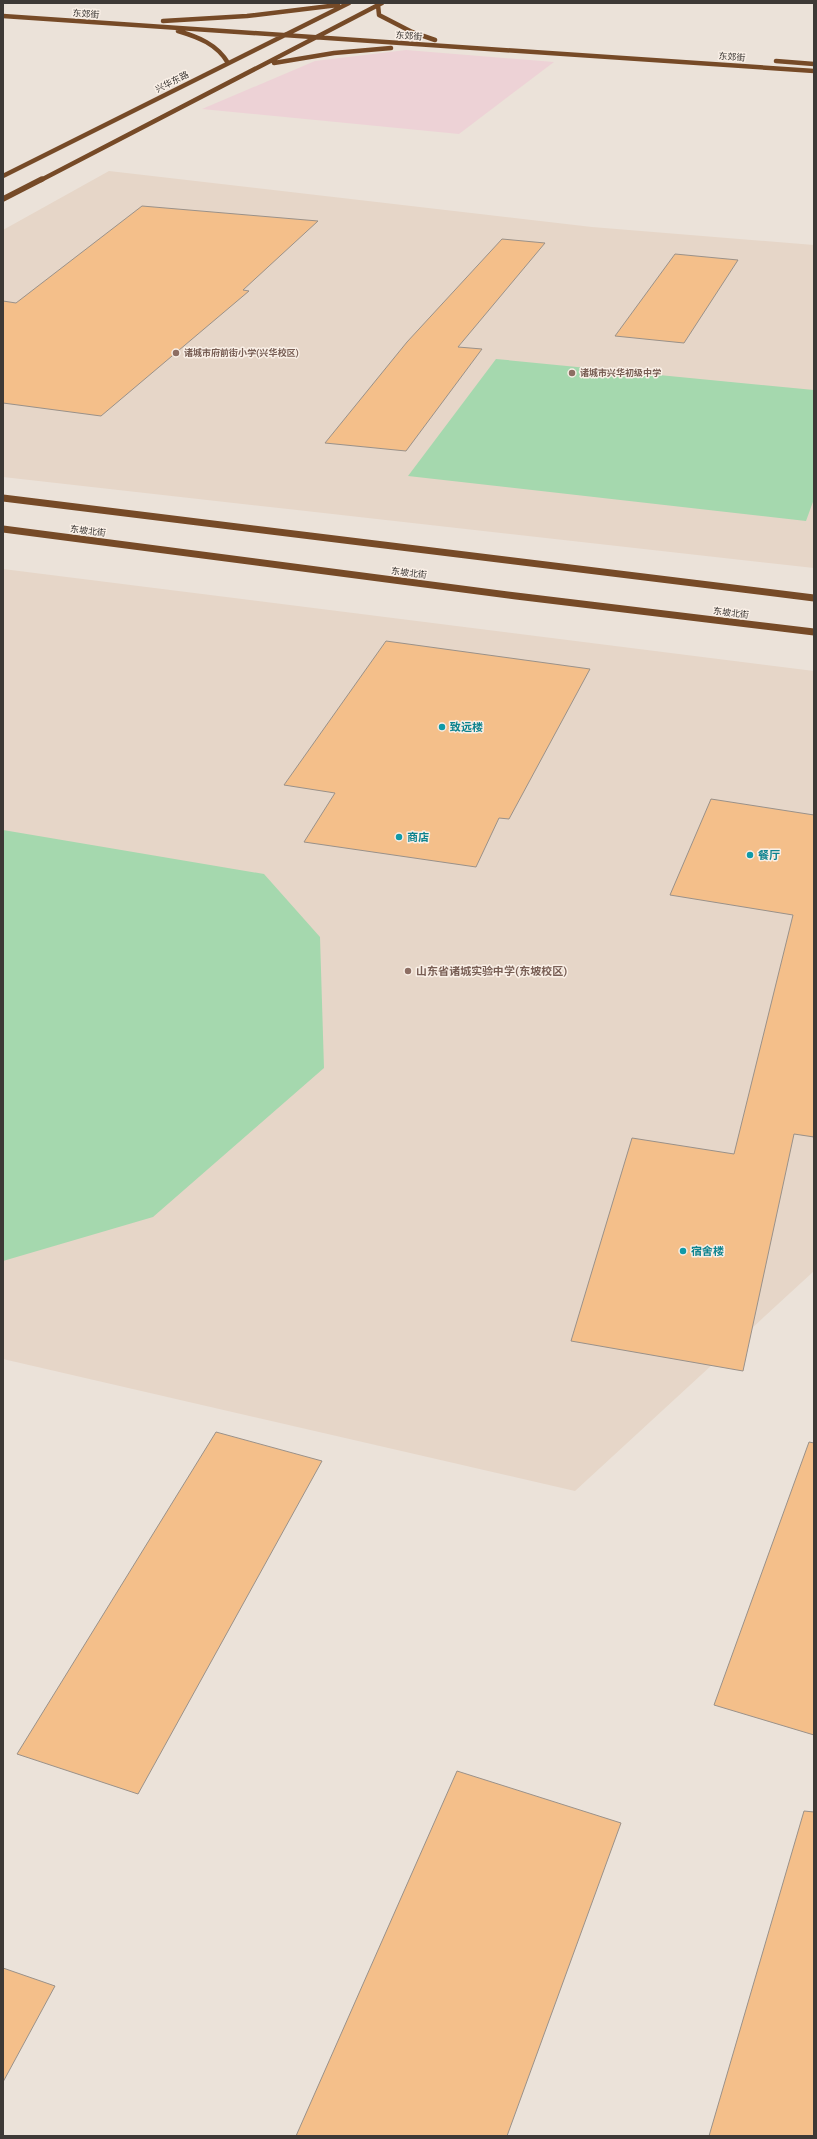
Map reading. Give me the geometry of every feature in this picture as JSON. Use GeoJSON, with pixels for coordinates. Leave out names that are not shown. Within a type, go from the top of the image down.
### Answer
{"type":"FeatureCollection","features":[{"type":"Feature","properties":{"kind":"main road"},"geometry":{"type":"LineString","coordinates":[[155,20],[247,16],[349,3]]}},
{"type":"Feature","properties":{"kind":"main road","name":"兴华东路"},"geometry":{"type":"LineString","coordinates":[[3,176],[349,3]]}},
{"type":"Feature","properties":{"kind":"main road"},"geometry":{"type":"LineString","coordinates":[[3,199],[380,4]]}},
{"type":"Feature","properties":{"kind":"main road"},"geometry":{"type":"LineString","coordinates":[[380,4],[379,15],[412,32],[436,40]]}},
{"type":"Feature","properties":{"kind":"main road","name":"东郊街"},"geometry":{"type":"LineString","coordinates":[[3,16],[814,71]]}},
{"type":"Feature","properties":{"kind":"main road"},"geometry":{"type":"LineString","coordinates":[[163,20],[209,24]]}},
{"type":"Feature","properties":{"kind":"main road"},"geometry":{"type":"LineString","coordinates":[[158,26],[187,34],[207,44],[224,53],[228,63]]}},
{"type":"Feature","properties":{"kind":"main road"},"geometry":{"type":"LineString","coordinates":[[286,29],[307,30]]}},
{"type":"Feature","properties":{"kind":"main road"},"geometry":{"type":"LineString","coordinates":[[314,31],[335,32]]}},
{"type":"Feature","properties":{"kind":"main road","name":"东郊街"},"geometry":{"type":"LineString","coordinates":[[404,38],[483,43]]}},
{"type":"Feature","properties":{"kind":"main road"},"geometry":{"type":"LineString","coordinates":[[264,65],[334,53],[423,45]]}},
{"type":"Feature","properties":{"kind":"main road"},"geometry":{"type":"LineString","coordinates":[[767,61],[814,64]]}},
{"type":"Feature","properties":{"kind":"main road"},"geometry":{"type":"LineString","coordinates":[[3,498],[814,598]]}},
{"type":"Feature","properties":{"kind":"main road","name":"东坡北街"},"geometry":{"type":"LineString","coordinates":[[3,529],[516,596],[814,632]]}},
{"type":"Feature","properties":{"kind":"shaded area"},"geometry":{"type":"Polygon","coordinates":[[[406,50],[554,62],[459,134],[202,109],[315,61],[406,50]]]}},
{"type":"Feature","properties":{"kind":"shaded area"},"geometry":{"type":"Polygon","coordinates":[[[109,171],[592,227],[814,245],[814,568],[3,477],[3,230],[109,171]]]}},
{"type":"Feature","properties":{"kind":"shaded area","name":"山东省诸城实验中学(东坡校区)"},"geometry":{"type":"Polygon","coordinates":[[[3,569],[814,671],[814,1271],[575,1491],[3,1359],[3,569]]]}},
{"type":"Feature","properties":{"kind":"green space"},"geometry":{"type":"Polygon","coordinates":[[[496,359],[814,390],[814,499],[806,521],[408,476],[496,359]]]}},
{"type":"Feature","properties":{"kind":"green space"},"geometry":{"type":"Polygon","coordinates":[[[3,830],[264,874],[320,937],[324,1068],[153,1217],[3,1261],[3,830]]]}},
{"type":"Feature","properties":{"kind":"building"},"geometry":{"type":"Polygon","coordinates":[[[142,206],[318,221],[243,290],[249,291],[101,416],[3,403],[3,301],[16,303],[142,206]]]}},
{"type":"Feature","properties":{"kind":"building"},"geometry":{"type":"Polygon","coordinates":[[[502,239],[545,243],[458,347],[482,349],[406,451],[325,443],[407,342],[502,239]]]}},
{"type":"Feature","properties":{"kind":"building"},"geometry":{"type":"Polygon","coordinates":[[[675,254],[738,260],[684,343],[615,336],[675,254]]]}},
{"type":"Feature","properties":{"kind":"building","name":"致远楼"},"geometry":{"type":"Polygon","coordinates":[[[386,641],[590,669],[509,819],[499,818],[476,867],[304,842],[335,793],[284,785],[386,641]]]}},
{"type":"Feature","properties":{"kind":"building"},"geometry":{"type":"Polygon","coordinates":[[[711,799],[814,815],[814,1137],[794,1134],[743,1371],[571,1341],[632,1138],[734,1154],[793,915],[670,895],[711,799]]]}},
{"type":"Feature","properties":{"kind":"building"},"geometry":{"type":"Polygon","coordinates":[[[216,1432],[322,1461],[138,1794],[17,1754],[216,1432]]]}},
{"type":"Feature","properties":{"kind":"building"},"geometry":{"type":"Polygon","coordinates":[[[809,1442],[814,1443],[814,1735],[714,1705],[809,1442]]]}},
{"type":"Feature","properties":{"kind":"building"},"geometry":{"type":"Polygon","coordinates":[[[457,1771],[621,1823],[507,2136],[296,2136],[457,1771]]]}},
{"type":"Feature","properties":{"kind":"building"},"geometry":{"type":"Polygon","coordinates":[[[804,1811],[814,1812],[814,2136],[709,2136],[804,1811]]]}},
{"type":"Feature","properties":{"kind":"building"},"geometry":{"type":"Polygon","coordinates":[[[3,1968],[55,1986],[3,2082],[3,1968]]]}},
{"type":"Feature","properties":{"kind":"place","name":"诸城市府前街小学(兴华校区)"},"geometry":{"type":"Point","coordinates":[176,353]}},
{"type":"Feature","properties":{"kind":"place","name":"诸城市兴华初级中学"},"geometry":{"type":"Point","coordinates":[572,373]}},
{"type":"Feature","properties":{"kind":"place","name":"致远楼"},"geometry":{"type":"Point","coordinates":[442,727]}},
{"type":"Feature","properties":{"kind":"place","name":"商店"},"geometry":{"type":"Point","coordinates":[399,837]}},
{"type":"Feature","properties":{"kind":"place","name":"餐厅"},"geometry":{"type":"Point","coordinates":[750,855]}},
{"type":"Feature","properties":{"kind":"place","name":"山东省诸城实验中学(东坡校区)"},"geometry":{"type":"Point","coordinates":[408,971]}},
{"type":"Feature","properties":{"kind":"place","name":"宿舍楼"},"geometry":{"type":"Point","coordinates":[683,1251]}}]}
